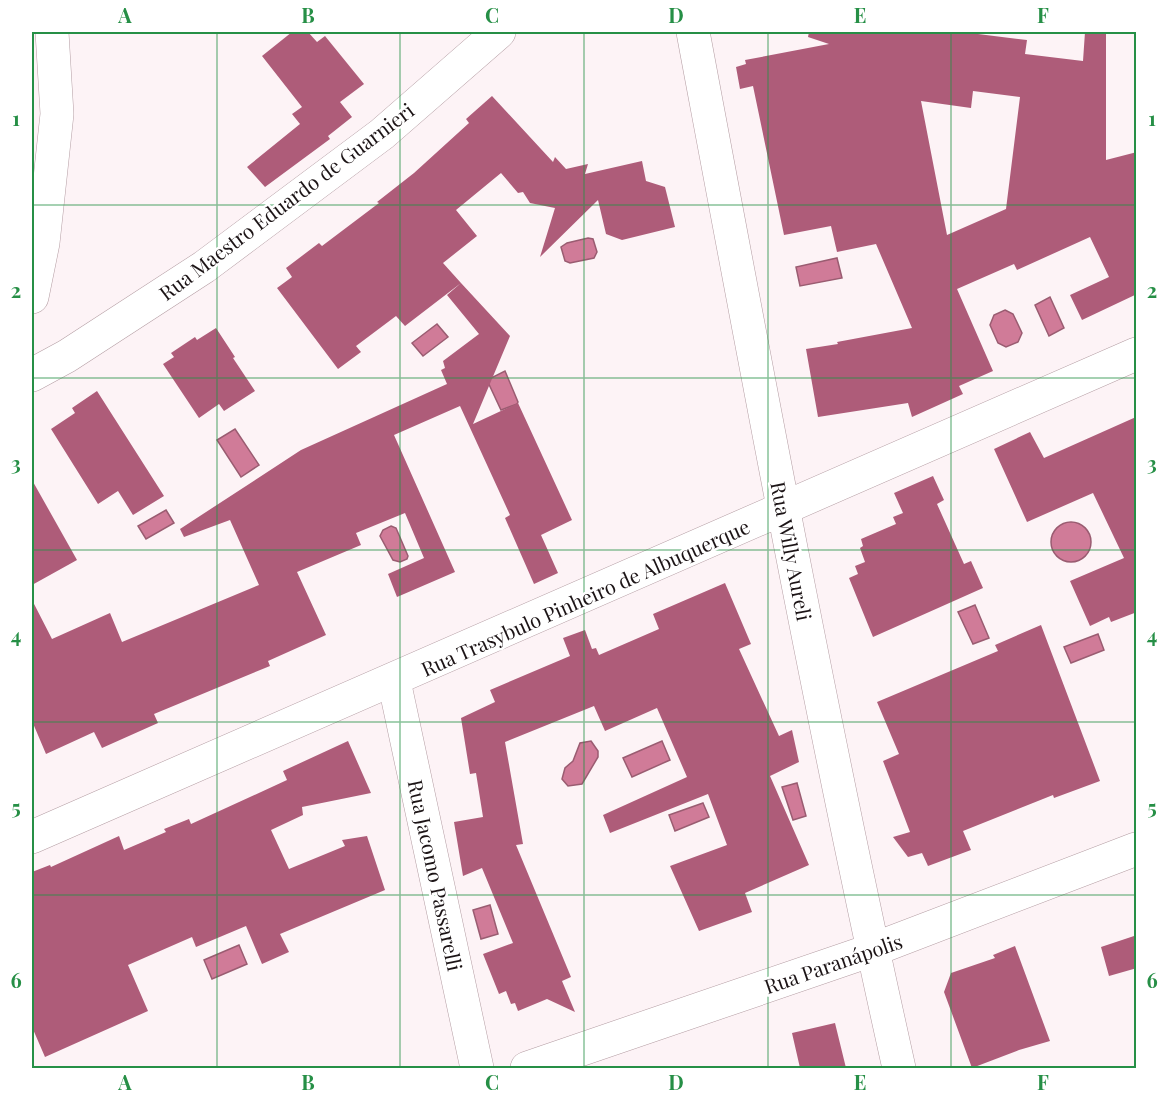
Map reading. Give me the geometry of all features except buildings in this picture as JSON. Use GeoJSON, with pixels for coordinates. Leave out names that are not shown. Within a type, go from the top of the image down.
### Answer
{"type":"FeatureCollection","features":[{"type":"Feature","properties":{"kind":"street"},"geometry":{"type":"LineString","coordinates":[[32,297],[43,243],[57,114],[52,32]]}},
{"type":"Feature","properties":{"kind":"street","name":"Rua Maestro Eduardo de Guarnieri"},"geometry":{"type":"LineString","coordinates":[[32,375],[68,356],[204,267],[382,134],[499,32]]}},
{"type":"Feature","properties":{"kind":"street","name":"Rua Willy Aureli"},"geometry":{"type":"LineString","coordinates":[[693,32],[783,510],[898,1068]]}},
{"type":"Feature","properties":{"kind":"street","name":"Rua Trasybulo Pinheiro de Albuquerque"},"geometry":{"type":"LineString","coordinates":[[32,837],[394,681],[1137,354]]}},
{"type":"Feature","properties":{"kind":"street","name":"Rua Jacomo Passarelli"},"geometry":{"type":"LineString","coordinates":[[394,681],[477,1068]]}},
{"type":"Feature","properties":{"kind":"street","name":"Rua Paranápolis"},"geometry":{"type":"LineString","coordinates":[[527,1068],[872,950],[1137,849]]}},
{"type":"Feature","properties":{"kind":"shaded area"},"geometry":{"type":"Polygon","coordinates":[[[593,239],[597,252],[594,258],[570,263],[565,261],[561,247],[567,243],[593,239]]]}},
{"type":"Feature","properties":{"kind":"shaded area"},"geometry":{"type":"Polygon","coordinates":[[[837,258],[842,278],[800,286],[796,267],[837,258]]]}},
{"type":"Feature","properties":{"kind":"shaded area"},"geometry":{"type":"Polygon","coordinates":[[[1050,297],[1064,328],[1049,336],[1035,305],[1050,297]]]}},
{"type":"Feature","properties":{"kind":"shaded area"},"geometry":{"type":"Polygon","coordinates":[[[1005,310],[1013,314],[1022,333],[1018,342],[1006,347],[998,343],[990,325],[994,315],[1005,310]]]}},
{"type":"Feature","properties":{"kind":"shaded area"},"geometry":{"type":"Polygon","coordinates":[[[437,324],[448,337],[423,356],[412,343],[437,324]]]}},
{"type":"Feature","properties":{"kind":"shaded area"},"geometry":{"type":"Polygon","coordinates":[[[505,371],[518,402],[501,410],[487,380],[505,371]]]}},
{"type":"Feature","properties":{"kind":"shaded area"},"geometry":{"type":"Polygon","coordinates":[[[235,429],[259,465],[241,477],[217,440],[235,429]]]}},
{"type":"Feature","properties":{"kind":"shaded area"},"geometry":{"type":"Polygon","coordinates":[[[166,510],[174,523],[146,539],[138,526],[166,510]]]}},
{"type":"Feature","properties":{"kind":"shaded area"},"geometry":{"type":"Polygon","coordinates":[[[1071,522],[1085,528],[1091,542],[1085,556],[1071,562],[1057,556],[1051,542],[1057,528],[1071,522]]]}},
{"type":"Feature","properties":{"kind":"shaded area"},"geometry":{"type":"Polygon","coordinates":[[[391,526],[396,528],[408,556],[400,562],[393,560],[380,536],[383,530],[391,526]]]}},
{"type":"Feature","properties":{"kind":"shaded area"},"geometry":{"type":"Polygon","coordinates":[[[975,605],[989,638],[973,644],[958,612],[975,605]]]}},
{"type":"Feature","properties":{"kind":"shaded area"},"geometry":{"type":"Polygon","coordinates":[[[1098,634],[1104,650],[1071,663],[1064,647],[1098,634]]]}},
{"type":"Feature","properties":{"kind":"shaded area"},"geometry":{"type":"Polygon","coordinates":[[[591,741],[598,751],[598,757],[582,784],[568,786],[562,779],[565,768],[573,761],[580,743],[591,741]]]}},
{"type":"Feature","properties":{"kind":"shaded area"},"geometry":{"type":"Polygon","coordinates":[[[662,741],[670,760],[632,777],[623,758],[662,741]]]}},
{"type":"Feature","properties":{"kind":"shaded area"},"geometry":{"type":"Polygon","coordinates":[[[797,783],[806,816],[793,820],[782,787],[797,783]]]}},
{"type":"Feature","properties":{"kind":"shaded area"},"geometry":{"type":"Polygon","coordinates":[[[703,803],[709,817],[675,831],[669,815],[703,803]]]}},
{"type":"Feature","properties":{"kind":"shaded area"},"geometry":{"type":"Polygon","coordinates":[[[490,905],[498,934],[481,939],[473,910],[490,905]]]}},
{"type":"Feature","properties":{"kind":"shaded area"},"geometry":{"type":"Polygon","coordinates":[[[239,945],[247,964],[212,979],[204,960],[239,945]]]}}]}
